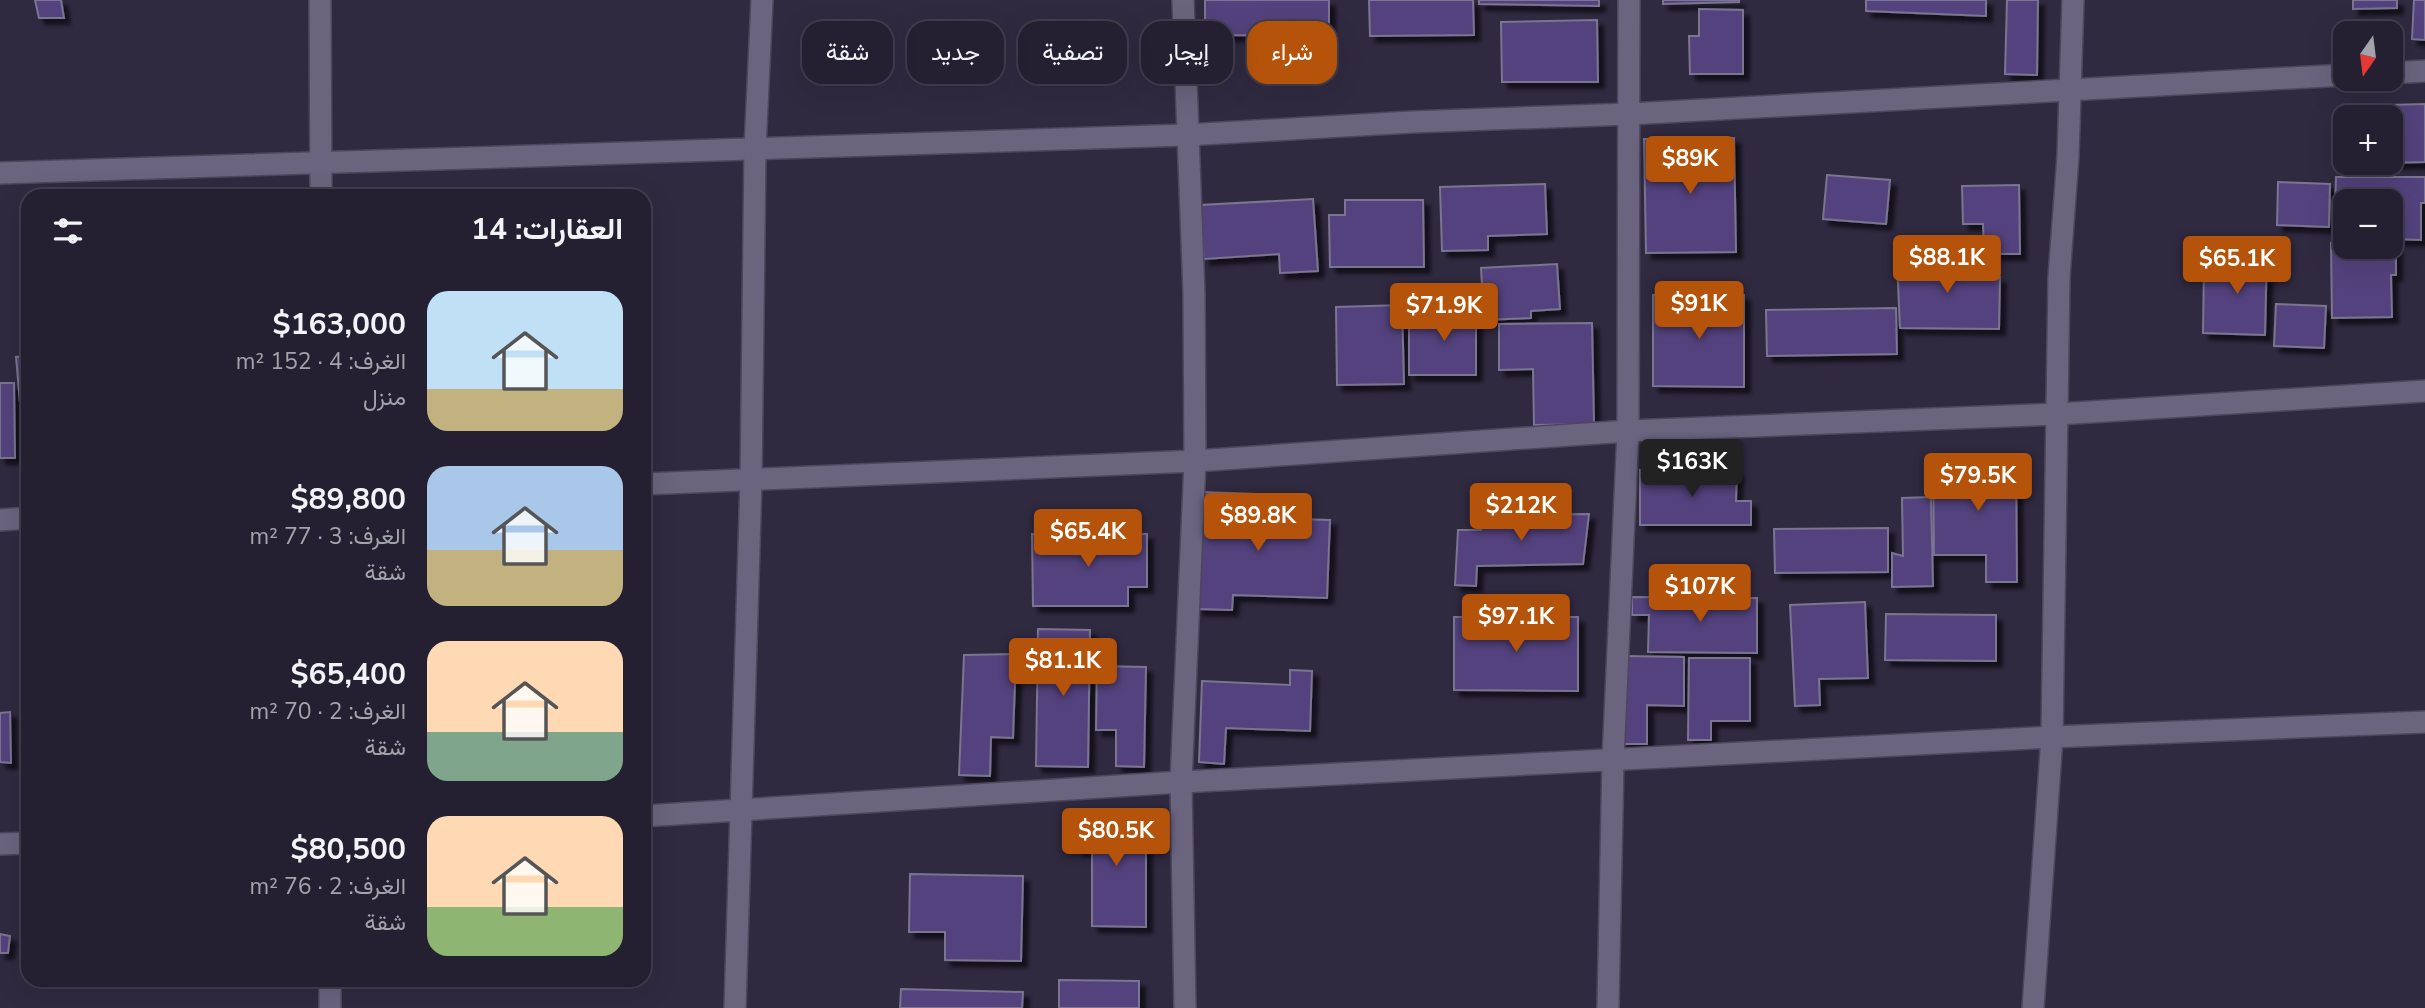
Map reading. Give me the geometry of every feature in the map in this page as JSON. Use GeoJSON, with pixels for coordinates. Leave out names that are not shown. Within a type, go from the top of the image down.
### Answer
{"type":"FeatureCollection","features":[{"type":"Feature","properties":{"kind":"street"},"geometry":{"type":"LineString","coordinates":[[320,0],[321,189]]}},
{"type":"Feature","properties":{"kind":"street"},"geometry":{"type":"LineString","coordinates":[[735,1008],[751,481],[755,149],[762,0]]}},
{"type":"Feature","properties":{"kind":"street"},"geometry":{"type":"LineString","coordinates":[[1183,0],[1194,294],[1195,461],[1181,782],[1185,1008]]}},
{"type":"Feature","properties":{"kind":"street"},"geometry":{"type":"LineString","coordinates":[[1608,1008],[1613,759],[1628,430],[1629,0]]}},
{"type":"Feature","properties":{"kind":"street"},"geometry":{"type":"LineString","coordinates":[[2034,1008],[2052,737],[2059,277],[2073,0]]}},
{"type":"Feature","properties":{"kind":"street"},"geometry":{"type":"LineString","coordinates":[[2403,72],[2425,71]]}},
{"type":"Feature","properties":{"kind":"street"},"geometry":{"type":"LineString","coordinates":[[0,173],[1186,135],[2333,76]]}},
{"type":"Feature","properties":{"kind":"street"},"geometry":{"type":"LineString","coordinates":[[651,484],[1195,461],[1628,430],[2058,414],[2425,391]]}},
{"type":"Feature","properties":{"kind":"street"},"geometry":{"type":"LineString","coordinates":[[0,520],[21,518]]}},
{"type":"Feature","properties":{"kind":"street"},"geometry":{"type":"LineString","coordinates":[[651,816],[1181,782],[1613,759],[2425,722]]}},
{"type":"Feature","properties":{"kind":"street"},"geometry":{"type":"LineString","coordinates":[[0,844],[21,843]]}},
{"type":"Feature","properties":{"kind":"street"},"geometry":{"type":"LineString","coordinates":[[330,987],[330,1008]]}},
{"type":"Feature","properties":{"kind":"building"},"geometry":{"type":"Polygon","coordinates":[[[35,0],[61,0],[64,18],[39,18],[35,0]]]}},
{"type":"Feature","properties":{"kind":"building"},"geometry":{"type":"Polygon","coordinates":[[[1205,0],[1329,0],[1329,21],[1247,21],[1247,35],[1233,35],[1233,21],[1205,21],[1205,0]]]}},
{"type":"Feature","properties":{"kind":"building"},"geometry":{"type":"Polygon","coordinates":[[[1369,0],[1473,0],[1474,35],[1370,36],[1369,0]]]}},
{"type":"Feature","properties":{"kind":"building"},"geometry":{"type":"Polygon","coordinates":[[[1479,0],[1599,0],[1599,6],[1479,4],[1479,0]]]}},
{"type":"Feature","properties":{"kind":"building"},"geometry":{"type":"Polygon","coordinates":[[[1663,0],[1739,0],[1739,2],[1663,4],[1663,0]]]}},
{"type":"Feature","properties":{"kind":"building"},"geometry":{"type":"Polygon","coordinates":[[[1866,0],[1986,0],[1986,16],[1866,11],[1866,0]]]}},
{"type":"Feature","properties":{"kind":"building"},"geometry":{"type":"Polygon","coordinates":[[[2007,0],[2038,0],[2037,75],[2005,74],[2007,0]]]}},
{"type":"Feature","properties":{"kind":"building"},"geometry":{"type":"Polygon","coordinates":[[[2353,0],[2397,0],[2397,8],[2353,9],[2353,0]]]}},
{"type":"Feature","properties":{"kind":"building"},"geometry":{"type":"Polygon","coordinates":[[[2414,0],[2425,0],[2425,40],[2412,39],[2414,0]]]}},
{"type":"Feature","properties":{"kind":"building"},"geometry":{"type":"Polygon","coordinates":[[[1699,9],[1743,10],[1743,74],[1690,74],[1689,36],[1699,36],[1699,9]]]}},
{"type":"Feature","properties":{"kind":"building"},"geometry":{"type":"Polygon","coordinates":[[[1597,20],[1598,82],[1502,82],[1501,22],[1597,20]]]}},
{"type":"Feature","properties":{"kind":"building"},"geometry":{"type":"Polygon","coordinates":[[[2425,104],[2425,162],[2403,163],[2403,105],[2387,105],[2425,104]]]}},
{"type":"Feature","properties":{"kind":"building"},"geometry":{"type":"Polygon","coordinates":[[[1734,138],[1736,252],[1646,253],[1644,139],[1734,138]]]}},
{"type":"Feature","properties":{"kind":"building"},"geometry":{"type":"Polygon","coordinates":[[[1827,175],[1890,180],[1886,224],[1823,219],[1827,175]]]}},
{"type":"Feature","properties":{"kind":"building"},"geometry":{"type":"Polygon","coordinates":[[[2336,177],[2425,177],[2425,203],[2421,203],[2421,240],[2403,239],[2403,189],[2336,189],[2336,177]]]}},
{"type":"Feature","properties":{"kind":"building"},"geometry":{"type":"Polygon","coordinates":[[[2278,182],[2330,184],[2329,227],[2277,225],[2278,182]]]}},
{"type":"Feature","properties":{"kind":"building"},"geometry":{"type":"Polygon","coordinates":[[[1545,184],[1547,234],[1488,236],[1488,250],[1442,251],[1440,187],[1545,184]]]}},
{"type":"Feature","properties":{"kind":"building"},"geometry":{"type":"Polygon","coordinates":[[[2019,185],[2020,254],[1984,254],[1983,224],[1963,224],[1962,186],[2019,185]]]}},
{"type":"Feature","properties":{"kind":"building"},"geometry":{"type":"Polygon","coordinates":[[[1313,199],[1318,271],[1280,273],[1279,254],[1204,259],[1200,205],[1313,199]]]}},
{"type":"Feature","properties":{"kind":"building"},"geometry":{"type":"Polygon","coordinates":[[[1345,200],[1423,200],[1424,267],[1330,267],[1329,215],[1345,215],[1345,200]]]}},
{"type":"Feature","properties":{"kind":"building"},"geometry":{"type":"Polygon","coordinates":[[[2331,243],[2333,259],[2396,259],[2396,275],[2391,275],[2392,317],[2332,318],[2331,243]]]}},
{"type":"Feature","properties":{"kind":"building"},"geometry":{"type":"Polygon","coordinates":[[[2243,247],[2267,248],[2265,335],[2203,333],[2204,267],[2243,268],[2243,247]]]}},
{"type":"Feature","properties":{"kind":"building"},"geometry":{"type":"Polygon","coordinates":[[[1974,254],[1972,278],[2000,277],[1999,329],[1900,328],[1897,261],[1974,254]]]}},
{"type":"Feature","properties":{"kind":"building"},"geometry":{"type":"Polygon","coordinates":[[[1557,264],[1560,309],[1531,311],[1531,318],[1484,320],[1481,268],[1557,264]]]}},
{"type":"Feature","properties":{"kind":"building"},"geometry":{"type":"Polygon","coordinates":[[[1653,295],[1744,295],[1744,387],[1653,386],[1653,295]]]}},
{"type":"Feature","properties":{"kind":"building"},"geometry":{"type":"Polygon","coordinates":[[[2276,304],[2326,306],[2324,348],[2274,346],[2276,304]]]}},
{"type":"Feature","properties":{"kind":"building"},"geometry":{"type":"Polygon","coordinates":[[[1402,305],[1404,384],[1337,385],[1336,307],[1402,305]]]}},
{"type":"Feature","properties":{"kind":"building"},"geometry":{"type":"Polygon","coordinates":[[[1433,307],[1476,307],[1476,375],[1409,375],[1409,318],[1433,320],[1433,307]]]}},
{"type":"Feature","properties":{"kind":"building"},"geometry":{"type":"Polygon","coordinates":[[[1896,308],[1897,354],[1767,356],[1766,310],[1896,308]]]}},
{"type":"Feature","properties":{"kind":"building"},"geometry":{"type":"Polygon","coordinates":[[[1592,323],[1594,424],[1534,425],[1533,369],[1499,370],[1499,324],[1592,323]]]}},
{"type":"Feature","properties":{"kind":"building"},"geometry":{"type":"Polygon","coordinates":[[[16,357],[21,357],[21,402],[20,402],[16,357]]]}},
{"type":"Feature","properties":{"kind":"building"},"geometry":{"type":"Polygon","coordinates":[[[0,383],[14,383],[15,458],[0,458],[0,383]]]}},
{"type":"Feature","properties":{"kind":"building"},"geometry":{"type":"Polygon","coordinates":[[[2016,458],[2017,582],[1986,582],[1986,555],[1934,555],[1933,459],[2016,458]]]}},
{"type":"Feature","properties":{"kind":"building"},"geometry":{"type":"Polygon","coordinates":[[[1640,470],[1737,471],[1736,501],[1751,501],[1751,525],[1640,525],[1640,470]]]}},
{"type":"Feature","properties":{"kind":"building"},"geometry":{"type":"Polygon","coordinates":[[[1201,492],[1257,494],[1257,518],[1330,520],[1327,598],[1233,595],[1232,610],[1197,609],[1201,492]]]}},
{"type":"Feature","properties":{"kind":"building"},"geometry":{"type":"Polygon","coordinates":[[[1931,497],[1933,586],[1892,587],[1892,553],[1903,556],[1902,498],[1931,497]]]}},
{"type":"Feature","properties":{"kind":"building"},"geometry":{"type":"Polygon","coordinates":[[[1589,514],[1583,564],[1477,566],[1476,586],[1455,585],[1458,530],[1481,530],[1482,515],[1589,514]]]}},
{"type":"Feature","properties":{"kind":"building"},"geometry":{"type":"Polygon","coordinates":[[[1888,528],[1888,572],[1775,573],[1774,529],[1888,528]]]}},
{"type":"Feature","properties":{"kind":"building"},"geometry":{"type":"Polygon","coordinates":[[[1032,534],[1147,534],[1147,587],[1128,587],[1128,606],[1033,606],[1032,534]]]}},
{"type":"Feature","properties":{"kind":"building"},"geometry":{"type":"Polygon","coordinates":[[[1632,597],[1757,598],[1757,653],[1648,652],[1649,615],[1632,615],[1632,597]]]}},
{"type":"Feature","properties":{"kind":"building"},"geometry":{"type":"Polygon","coordinates":[[[1865,602],[1868,678],[1819,679],[1820,705],[1795,706],[1790,605],[1865,602]]]}},
{"type":"Feature","properties":{"kind":"building"},"geometry":{"type":"Polygon","coordinates":[[[1886,614],[1996,615],[1996,661],[1885,660],[1886,614]]]}},
{"type":"Feature","properties":{"kind":"building"},"geometry":{"type":"Polygon","coordinates":[[[1454,617],[1578,617],[1578,691],[1454,690],[1454,617]]]}},
{"type":"Feature","properties":{"kind":"building"},"geometry":{"type":"Polygon","coordinates":[[[1038,629],[1090,630],[1088,767],[1036,766],[1038,629]]]}},
{"type":"Feature","properties":{"kind":"building"},"geometry":{"type":"Polygon","coordinates":[[[1016,654],[1013,738],[991,737],[990,776],[959,775],[964,655],[1016,654]]]}},
{"type":"Feature","properties":{"kind":"building"},"geometry":{"type":"Polygon","coordinates":[[[1624,656],[1684,657],[1684,706],[1647,705],[1647,744],[1622,744],[1624,656]]]}},
{"type":"Feature","properties":{"kind":"building"},"geometry":{"type":"Polygon","coordinates":[[[1689,658],[1750,658],[1750,721],[1711,721],[1711,740],[1688,740],[1689,658]]]}},
{"type":"Feature","properties":{"kind":"building"},"geometry":{"type":"Polygon","coordinates":[[[1097,666],[1146,667],[1144,767],[1116,766],[1116,730],[1096,730],[1097,666]]]}},
{"type":"Feature","properties":{"kind":"building"},"geometry":{"type":"Polygon","coordinates":[[[1290,670],[1312,671],[1310,731],[1226,728],[1224,764],[1199,762],[1202,681],[1290,685],[1290,670]]]}},
{"type":"Feature","properties":{"kind":"building"},"geometry":{"type":"Polygon","coordinates":[[[10,712],[11,763],[0,762],[0,713],[10,712]]]}},
{"type":"Feature","properties":{"kind":"building"},"geometry":{"type":"Polygon","coordinates":[[[1077,816],[1146,816],[1146,927],[1092,926],[1092,850],[1077,850],[1077,816]]]}},
{"type":"Feature","properties":{"kind":"building"},"geometry":{"type":"Polygon","coordinates":[[[910,874],[1023,876],[1021,961],[945,960],[945,932],[909,932],[910,874]]]}},
{"type":"Feature","properties":{"kind":"building"},"geometry":{"type":"Polygon","coordinates":[[[0,934],[10,936],[8,953],[0,953],[0,934]]]}},
{"type":"Feature","properties":{"kind":"building"},"geometry":{"type":"Polygon","coordinates":[[[1059,980],[1139,981],[1139,1008],[1059,1008],[1059,980]]]}},
{"type":"Feature","properties":{"kind":"building"},"geometry":{"type":"Polygon","coordinates":[[[901,989],[1023,992],[1022,1008],[900,1008],[901,989]]]}}]}
